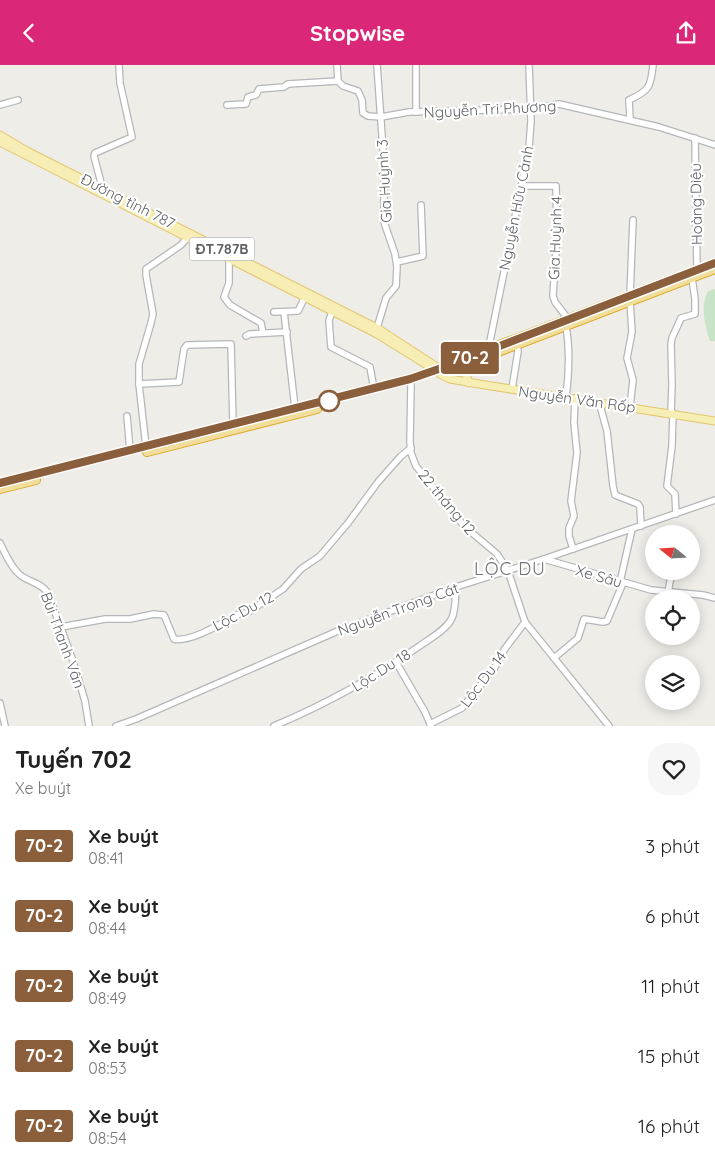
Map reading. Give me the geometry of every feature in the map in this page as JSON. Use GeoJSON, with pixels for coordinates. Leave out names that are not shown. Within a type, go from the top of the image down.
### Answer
{"type":"FeatureCollection","features":[{"type":"Feature","properties":{"kind":"highway"},"geometry":{"type":"LineString","coordinates":[[438,371],[466,364],[517,345],[715,263]]}},
{"type":"Feature","properties":{"kind":"highway"},"geometry":{"type":"LineString","coordinates":[[630,298],[715,269]]}},
{"type":"Feature","properties":{"kind":"highway"},"geometry":{"type":"LineString","coordinates":[[0,489],[410,382],[488,351],[567,323]]}},
{"type":"Feature","properties":{"kind":"highway"},"geometry":{"type":"LineString","coordinates":[[0,483],[130,451],[146,450],[232,424],[294,408],[410,382]]}},
{"type":"Feature","properties":{"kind":"main road","name":"Đường tỉnh 787"},"geometry":{"type":"LineString","coordinates":[[0,135],[25,150],[377,328],[436,365],[438,371]]}},
{"type":"Feature","properties":{"kind":"main road","name":"Đường tỉnh 787"},"geometry":{"type":"LineString","coordinates":[[0,142],[332,311],[385,339],[438,371]]}},
{"type":"Feature","properties":{"kind":"main road"},"geometry":{"type":"LineString","coordinates":[[466,364],[465,372],[470,383]]}},
{"type":"Feature","properties":{"kind":"main road","name":"Nguyễn Văn Rốp"},"geometry":{"type":"LineString","coordinates":[[438,371],[450,379],[470,383],[715,421]]}},
{"type":"Feature","properties":{"kind":"street"},"geometry":{"type":"LineString","coordinates":[[100,187],[101,183],[94,155],[131,139],[132,136],[120,83],[119,65]]}},
{"type":"Feature","properties":{"kind":"street"},"geometry":{"type":"LineString","coordinates":[[337,65],[338,81]]}},
{"type":"Feature","properties":{"kind":"street","name":"Gia Huỳnh 3"},"geometry":{"type":"LineString","coordinates":[[377,65],[384,165],[384,222],[397,262],[396,286],[387,295],[377,328]]}},
{"type":"Feature","properties":{"kind":"street"},"geometry":{"type":"LineString","coordinates":[[416,65],[416,112]]}},
{"type":"Feature","properties":{"kind":"street","name":"Nguyễn Hữu Cảnh"},"geometry":{"type":"LineString","coordinates":[[488,351],[529,148],[531,109],[530,65]]}},
{"type":"Feature","properties":{"kind":"street"},"geometry":{"type":"LineString","coordinates":[[630,119],[629,101],[648,89],[652,65]]}},
{"type":"Feature","properties":{"kind":"street"},"geometry":{"type":"LineString","coordinates":[[227,105],[246,104],[248,97],[256,95],[259,89],[284,87],[288,84],[338,81],[358,91],[365,116],[381,117]]}},
{"type":"Feature","properties":{"kind":"street"},"geometry":{"type":"LineString","coordinates":[[0,105],[18,100]]}},
{"type":"Feature","properties":{"kind":"street","name":"Nguyễn Tri Phương"},"geometry":{"type":"LineString","coordinates":[[381,117],[416,112],[531,109],[559,104],[601,115],[630,119],[715,145]]}},
{"type":"Feature","properties":{"kind":"street","name":"Hoàng Diệu"},"geometry":{"type":"LineString","coordinates":[[696,138],[697,270]]}},
{"type":"Feature","properties":{"kind":"street","name":"Gia Huỳnh 4"},"geometry":{"type":"LineString","coordinates":[[522,185],[556,186],[557,231],[553,296],[567,323]]}},
{"type":"Feature","properties":{"kind":"street"},"geometry":{"type":"LineString","coordinates":[[397,262],[423,255],[421,205]]}},
{"type":"Feature","properties":{"kind":"street"},"geometry":{"type":"LineString","coordinates":[[630,407],[633,380],[628,358],[632,332],[630,298],[633,220]]}},
{"type":"Feature","properties":{"kind":"street"},"geometry":{"type":"LineString","coordinates":[[146,450],[139,384],[139,364],[152,314],[146,269],[181,245],[188,237]]}},
{"type":"Feature","properties":{"kind":"street"},"geometry":{"type":"LineString","coordinates":[[229,258],[229,283],[224,297],[230,305],[260,323],[263,333]]}},
{"type":"Feature","properties":{"kind":"street"},"geometry":{"type":"LineString","coordinates":[[676,514],[674,490],[667,485],[672,446],[672,338],[681,318],[695,314],[692,278]]}},
{"type":"Feature","properties":{"kind":"street"},"geometry":{"type":"LineString","coordinates":[[274,312],[298,311],[304,297]]}},
{"type":"Feature","properties":{"kind":"street"},"geometry":{"type":"LineString","coordinates":[[332,311],[329,321],[330,347],[370,367],[374,389]]}},
{"type":"Feature","properties":{"kind":"street"},"geometry":{"type":"LineString","coordinates":[[284,312],[294,408]]}},
{"type":"Feature","properties":{"kind":"street"},"geometry":{"type":"LineString","coordinates":[[566,397],[569,359],[567,323]]}},
{"type":"Feature","properties":{"kind":"street"},"geometry":{"type":"LineString","coordinates":[[246,336],[250,334],[287,332]]}},
{"type":"Feature","properties":{"kind":"street"},"geometry":{"type":"LineString","coordinates":[[139,384],[179,382],[184,349],[187,345],[231,344],[232,424]]}},
{"type":"Feature","properties":{"kind":"street"},"geometry":{"type":"LineString","coordinates":[[512,389],[518,351],[517,345]]}},
{"type":"Feature","properties":{"kind":"street","name":"22 tháng 12"},"geometry":{"type":"LineString","coordinates":[[410,382],[411,448],[413,459],[421,473],[464,526],[497,554],[508,571],[525,622],[532,633],[609,726]]}},
{"type":"Feature","properties":{"kind":"street"},"geometry":{"type":"LineString","coordinates":[[573,549],[569,536],[574,516],[570,501],[577,453],[574,398]]}},
{"type":"Feature","properties":{"kind":"street"},"geometry":{"type":"LineString","coordinates":[[599,402],[607,431],[615,495],[638,504],[640,507],[641,525]]}},
{"type":"Feature","properties":{"kind":"street"},"geometry":{"type":"LineString","coordinates":[[126,416],[130,451]]}},
{"type":"Feature","properties":{"kind":"street","name":"Lộc Du 12"},"geometry":{"type":"LineString","coordinates":[[60,627],[105,619],[130,619],[154,614],[164,615],[174,639],[178,640],[194,636],[239,614],[247,613],[284,589],[301,569],[320,556],[348,523],[378,482],[401,456],[411,448]]}},
{"type":"Feature","properties":{"kind":"street","name":"Nguyễn Trọng Cát"},"geometry":{"type":"LineString","coordinates":[[116,726],[340,630],[456,587],[715,500]]}},
{"type":"Feature","properties":{"kind":"street"},"geometry":{"type":"LineString","coordinates":[[554,658],[578,638],[584,619],[608,621],[622,582],[632,529]]}},
{"type":"Feature","properties":{"kind":"street","name":"Bùi Thanh Vân"},"geometry":{"type":"LineString","coordinates":[[0,543],[18,573],[42,585],[48,593],[80,684],[89,726]]}},
{"type":"Feature","properties":{"kind":"street","name":"Xe Sâu"},"geometry":{"type":"LineString","coordinates":[[544,559],[651,590]]}},
{"type":"Feature","properties":{"kind":"street","name":"Lộc Du 18"},"geometry":{"type":"LineString","coordinates":[[274,726],[330,701],[396,662],[448,624],[454,613],[456,587]]}},
{"type":"Feature","properties":{"kind":"street","name":"Xe Sâu"},"geometry":{"type":"LineString","coordinates":[[700,595],[715,598]]}},
{"type":"Feature","properties":{"kind":"street","name":"Lộc Du 14"},"geometry":{"type":"LineString","coordinates":[[431,725],[462,708],[494,669],[504,651],[525,622]]}},
{"type":"Feature","properties":{"kind":"street"},"geometry":{"type":"LineString","coordinates":[[396,662],[431,725]]}},
{"type":"Feature","properties":{"kind":"street"},"geometry":{"type":"LineString","coordinates":[[0,703],[4,726]]}},
{"type":"Feature","properties":{"kind":"green space"},"geometry":{"type":"Polygon","coordinates":[[[715,289],[715,341],[710,341],[705,322],[704,304],[708,291],[715,289]]]}},
{"type":"Feature","properties":{"kind":"bus line","name":"70-2"},"geometry":{"type":"LineString","coordinates":[[0,483],[105,458],[410,379],[715,263]]}},
{"type":"Feature","properties":{"kind":"district","name":"LỘC DU"},"geometry":{"type":"Point","coordinates":[510,568]}}]}
